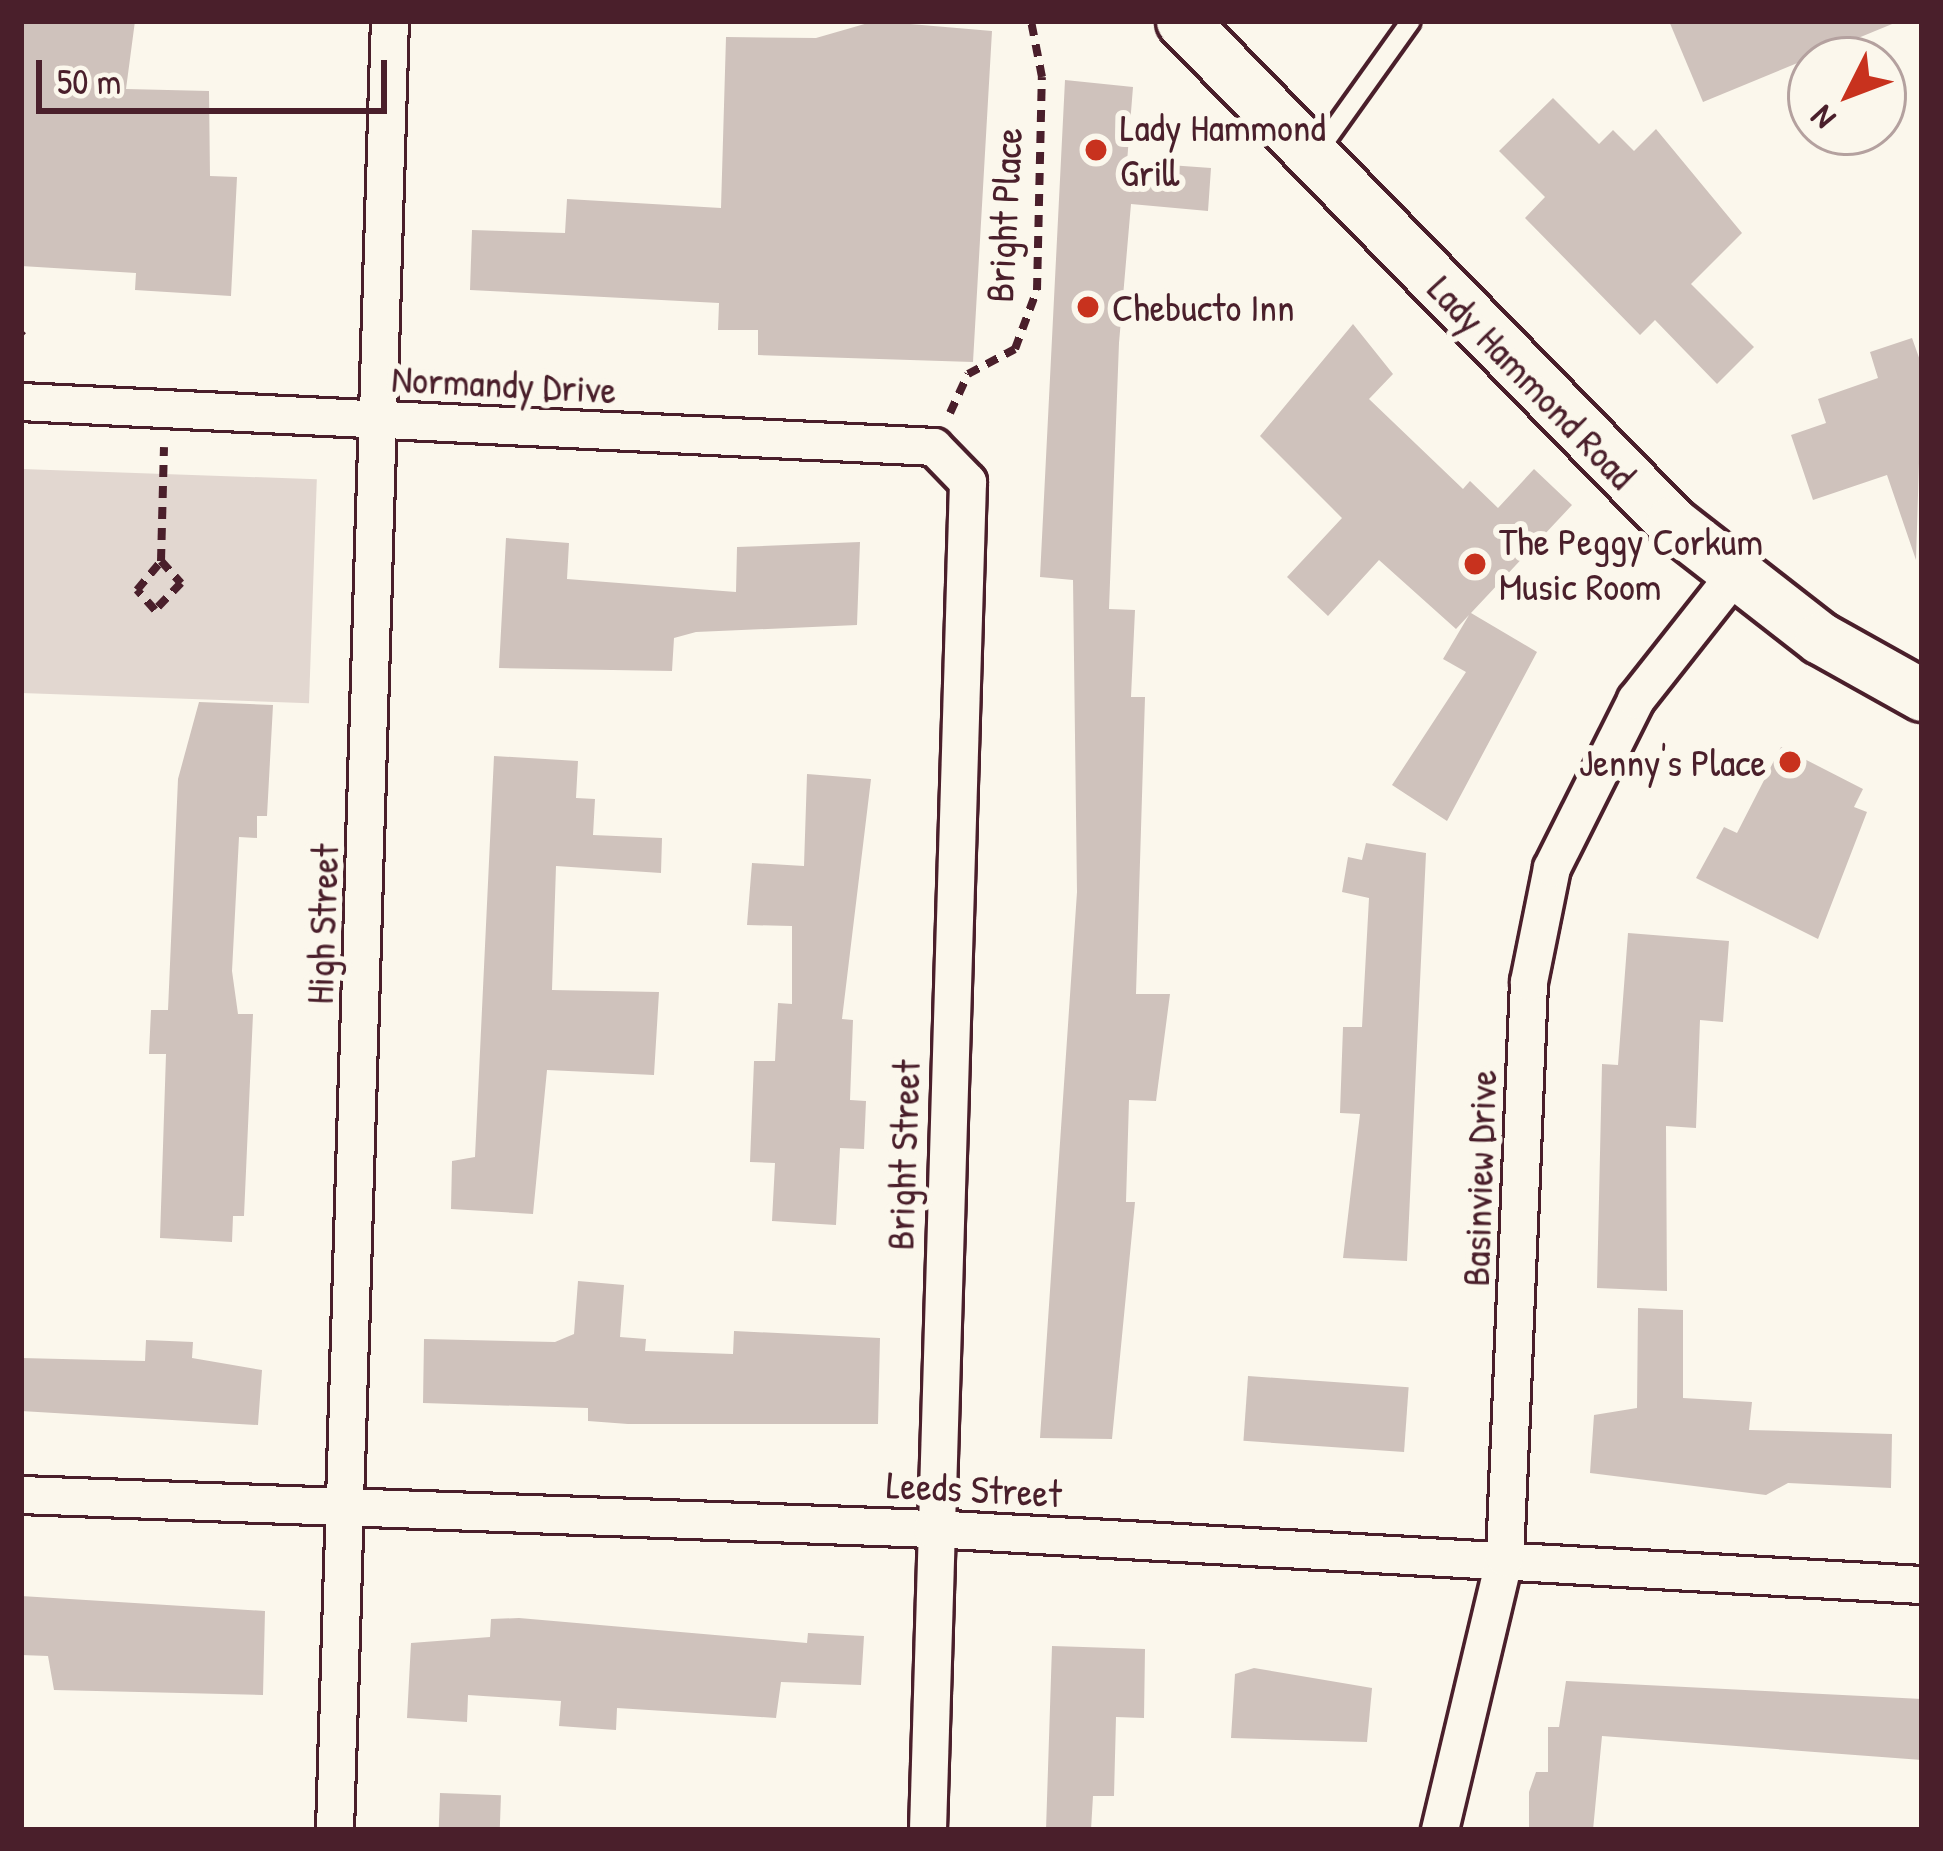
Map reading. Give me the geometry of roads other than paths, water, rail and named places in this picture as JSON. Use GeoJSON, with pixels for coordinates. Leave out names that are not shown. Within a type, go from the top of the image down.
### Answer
{"type":"FeatureCollection","features":[{"type":"Feature","properties":{"kind":"main road","name":"Lady Hammond Road"},"geometry":{"type":"LineString","coordinates":[[1182,21],[1313,158],[1734,576],[1922,695]]}},
{"type":"Feature","properties":{"kind":"street","name":"High Street"},"geometry":{"type":"LineString","coordinates":[[335,1830],[390,21]]}},
{"type":"Feature","properties":{"kind":"street","name":"Normandy Drive"},"geometry":{"type":"LineString","coordinates":[[21,402],[934,448],[968,482]]}},
{"type":"Feature","properties":{"kind":"street","name":"Bright Street"},"geometry":{"type":"LineString","coordinates":[[928,1830],[932,1528],[968,482]]}},
{"type":"Feature","properties":{"kind":"street","name":"Basinview Drive"},"geometry":{"type":"LineString","coordinates":[[1440,1830],[1505,1558],[1529,982],[1552,868],[1636,700],[1734,576]]}},
{"type":"Feature","properties":{"kind":"street","name":"Leeds Street"},"geometry":{"type":"LineString","coordinates":[[21,1495],[932,1528],[1922,1585]]}},
{"type":"Feature","properties":{"kind":"lane"},"geometry":{"type":"LineString","coordinates":[[1313,158],[1411,21]]}},
{"type":"Feature","properties":{"kind":"place","name":"Lady Hammond Grill"},"geometry":{"type":"Point","coordinates":[1096,150]}},
{"type":"Feature","properties":{"kind":"place","name":"Chebucto Inn"},"geometry":{"type":"Point","coordinates":[1088,307]}},
{"type":"Feature","properties":{"kind":"place","name":"The Peggy Corkum Music Room"},"geometry":{"type":"Point","coordinates":[1475,564]}},
{"type":"Feature","properties":{"kind":"place","name":"Jenny's Place"},"geometry":{"type":"Point","coordinates":[1790,762]}}]}
